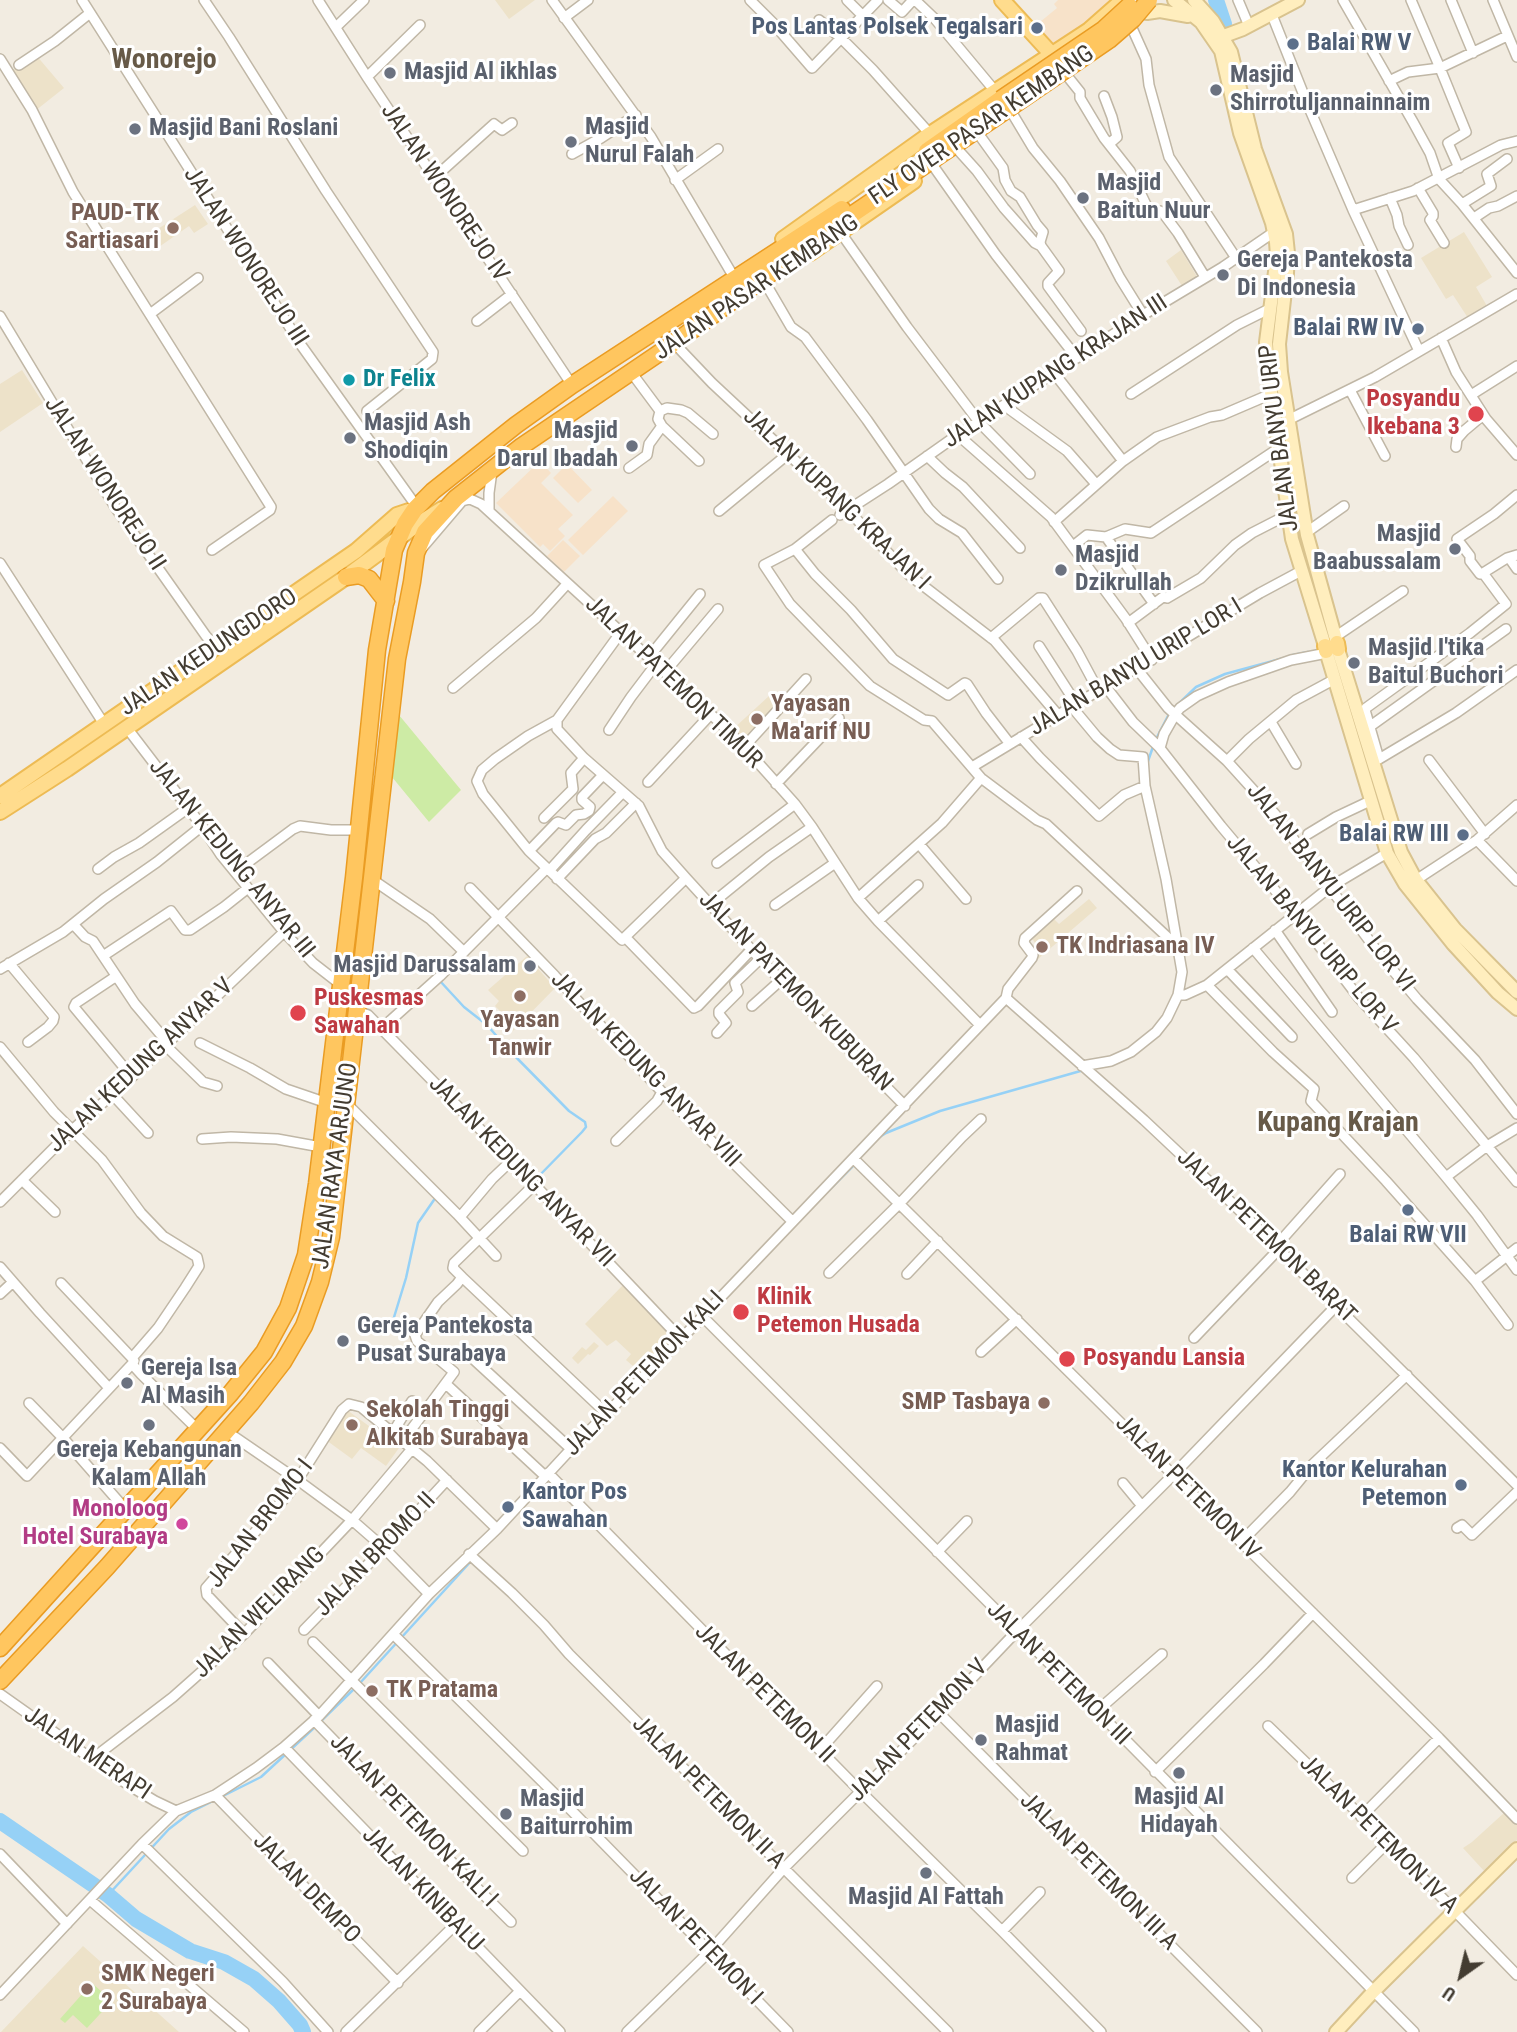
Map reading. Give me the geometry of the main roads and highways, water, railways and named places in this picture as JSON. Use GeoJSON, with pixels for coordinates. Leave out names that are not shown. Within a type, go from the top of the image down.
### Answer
{"type":"FeatureCollection","features":[{"type":"Feature","properties":{"kind":"highway","name":"FLY OVER PASAR KEMBANG"},"geometry":{"type":"LineString","coordinates":[[843,220],[1104,29],[1135,0]]}},
{"type":"Feature","properties":{"kind":"highway","name":"FLY OVER PASAR KEMBANG"},"geometry":{"type":"LineString","coordinates":[[768,269],[1081,61],[1148,7]]}},
{"type":"Feature","properties":{"kind":"highway","name":"JALAN PASAR KEMBANG"},"geometry":{"type":"LineString","coordinates":[[416,508],[469,462],[572,385],[735,279],[768,269]]}},
{"type":"Feature","properties":{"kind":"highway","name":"JALAN PASAR KEMBANG"},"geometry":{"type":"LineString","coordinates":[[446,507],[522,446],[674,343],[768,269]]}},
{"type":"Feature","properties":{"kind":"highway","name":"JALAN RAYA ARJUNO"},"geometry":{"type":"LineString","coordinates":[[0,1681],[125,1547],[226,1431],[284,1362],[304,1326],[320,1282],[331,1237],[382,783],[404,618],[416,553],[425,532],[446,507]]}},
{"type":"Feature","properties":{"kind":"highway","name":"JALAN RAYA ARJUNO"},"geometry":{"type":"LineString","coordinates":[[0,1648],[230,1394],[264,1352],[288,1308],[306,1255],[327,1103],[356,861],[377,650],[397,538],[416,508]]}},
{"type":"Feature","properties":{"kind":"highway"},"geometry":{"type":"LineString","coordinates":[[345,577],[359,575],[369,579],[386,601]]}},
{"type":"Feature","properties":{"kind":"highway"},"geometry":{"type":"LineString","coordinates":[[356,861],[361,870],[373,880]]}},
{"type":"Feature","properties":{"kind":"highway"},"geometry":{"type":"LineString","coordinates":[[353,887],[373,880]]}},
{"type":"Feature","properties":{"kind":"highway"},"geometry":{"type":"LineString","coordinates":[[107,1531],[116,1543],[125,1547]]}},
{"type":"Feature","properties":{"kind":"main road"},"geometry":{"type":"LineString","coordinates":[[1002,0],[1062,65],[1086,65]]}},
{"type":"Feature","properties":{"kind":"main road","name":"JALAN PASAR KEMBANG"},"geometry":{"type":"LineString","coordinates":[[1123,0],[1089,30],[930,134],[776,244],[768,269],[788,268],[843,220],[934,167],[1086,65],[1132,28],[1157,0]]}},
{"type":"Feature","properties":{"kind":"main road","name":"JALAN BANYU URIP"},"geometry":{"type":"LineString","coordinates":[[1174,0],[1207,19]]}},
{"type":"Feature","properties":{"kind":"main road","name":"JALAN BANYU URIP"},"geometry":{"type":"LineString","coordinates":[[1195,0],[1231,52],[1255,149],[1286,234],[1287,263],[1279,344],[1281,372],[1307,532],[1335,678],[1370,801],[1387,853],[1405,884],[1453,944],[1515,1000]]}},
{"type":"Feature","properties":{"kind":"main road"},"geometry":{"type":"LineString","coordinates":[[1202,0],[1207,19]]}},
{"type":"Feature","properties":{"kind":"main road"},"geometry":{"type":"LineString","coordinates":[[1218,35],[1246,28],[1272,15],[1282,4],[1298,0]]}},
{"type":"Feature","properties":{"kind":"main road"},"geometry":{"type":"LineString","coordinates":[[1148,7],[1207,19],[1228,28],[1246,28]]}},
{"type":"Feature","properties":{"kind":"main road"},"geometry":{"type":"LineString","coordinates":[[1231,52],[1236,39],[1246,28]]}},
{"type":"Feature","properties":{"kind":"main road","name":"JALAN BANYU URIP"},"geometry":{"type":"LineString","coordinates":[[1218,35],[1240,133],[1274,232],[1277,256],[1266,342],[1292,539],[1301,571],[1367,728],[1401,852],[1416,880],[1515,1000]]}},
{"type":"Feature","properties":{"kind":"main road"},"geometry":{"type":"LineString","coordinates":[[1018,76],[1030,84],[1035,99]]}},
{"type":"Feature","properties":{"kind":"main road","name":"JALAN PASAR KEMBANG"},"geometry":{"type":"LineString","coordinates":[[397,538],[446,507]]}},
{"type":"Feature","properties":{"kind":"main road","name":"JALAN KEDUNGDORO"},"geometry":{"type":"LineString","coordinates":[[1,805],[104,724],[356,551],[397,515],[416,508]]}},
{"type":"Feature","properties":{"kind":"main road","name":"JALAN KEDUNGDORO"},"geometry":{"type":"LineString","coordinates":[[1,805],[127,728],[397,538]]}},
{"type":"Feature","properties":{"kind":"main road"},"geometry":{"type":"LineString","coordinates":[[1336,2032],[1517,1849]]}},
{"type":"Feature","properties":{"kind":"waterway"},"geometry":{"type":"LineString","coordinates":[[1216,0],[1224,24]]}},
{"type":"Feature","properties":{"kind":"waterway"},"geometry":{"type":"LineString","coordinates":[[1293,655],[1308,652]]}},
{"type":"Feature","properties":{"kind":"waterway"},"geometry":{"type":"LineString","coordinates":[[1147,764],[1170,712],[1196,687],[1225,674],[1284,658]]}},
{"type":"Feature","properties":{"kind":"waterway"},"geometry":{"type":"LineString","coordinates":[[440,981],[464,1007],[487,1025],[569,1111],[585,1122],[586,1127],[582,1132],[534,1181]]}},
{"type":"Feature","properties":{"kind":"waterway"},"geometry":{"type":"LineString","coordinates":[[878,1138],[940,1111],[1084,1070]]}},
{"type":"Feature","properties":{"kind":"waterway"},"geometry":{"type":"LineString","coordinates":[[828,1191],[855,1164]]}},
{"type":"Feature","properties":{"kind":"waterway"},"geometry":{"type":"LineString","coordinates":[[391,1327],[406,1278],[418,1223],[436,1197]]}},
{"type":"Feature","properties":{"kind":"waterway"},"geometry":{"type":"LineString","coordinates":[[631,1395],[648,1378]]}},
{"type":"Feature","properties":{"kind":"waterway"},"geometry":{"type":"LineString","coordinates":[[360,1683],[473,1559]]}},
{"type":"Feature","properties":{"kind":"waterway"},"geometry":{"type":"LineString","coordinates":[[320,1722],[355,1688]]}},
{"type":"Feature","properties":{"kind":"waterway"},"geometry":{"type":"LineString","coordinates":[[108,1895],[169,1829],[191,1812],[261,1777],[315,1727]]}},
{"type":"Feature","properties":{"kind":"waterway"},"geometry":{"type":"LineString","coordinates":[[0,1821],[108,1895],[136,1919],[190,1951],[224,1962],[254,1979],[279,2001],[303,2032]]}},
{"type":"Feature","properties":{"kind":"place","name":"Pos Lantas Polsek Tegalsari"},"geometry":{"type":"Point","coordinates":[1037,28]}},
{"type":"Feature","properties":{"kind":"place","name":"Balai RW V"},"geometry":{"type":"Point","coordinates":[1293,44]}},
{"type":"Feature","properties":{"kind":"place","name":"Masjid Al ikhlas"},"geometry":{"type":"Point","coordinates":[390,73]}},
{"type":"Feature","properties":{"kind":"place","name":"Masjid Shirrotuljannainnaim"},"geometry":{"type":"Point","coordinates":[1216,90]}},
{"type":"Feature","properties":{"kind":"place","name":"Masjid Bani Roslani"},"geometry":{"type":"Point","coordinates":[135,129]}},
{"type":"Feature","properties":{"kind":"place","name":"Masjid Nurul Falah"},"geometry":{"type":"Point","coordinates":[571,142]}},
{"type":"Feature","properties":{"kind":"place","name":"Masjid Baitun Nuur"},"geometry":{"type":"Point","coordinates":[1083,198]}},
{"type":"Feature","properties":{"kind":"place","name":"PAUD-TK Sartiasari"},"geometry":{"type":"Point","coordinates":[173,228]}},
{"type":"Feature","properties":{"kind":"place","name":"Gereja Pantekosta Di Indonesia"},"geometry":{"type":"Point","coordinates":[1223,275]}},
{"type":"Feature","properties":{"kind":"place","name":"Balai RW IV"},"geometry":{"type":"Point","coordinates":[1418,329]}},
{"type":"Feature","properties":{"kind":"place","name":"Dr Felix"},"geometry":{"type":"Point","coordinates":[349,380]}},
{"type":"Feature","properties":{"kind":"place","name":"Posyandu Ikebana 3"},"geometry":{"type":"Point","coordinates":[1476,414]}},
{"type":"Feature","properties":{"kind":"place","name":"Masjid Ash Shodiqin"},"geometry":{"type":"Point","coordinates":[350,438]}},
{"type":"Feature","properties":{"kind":"place","name":"Masjid Darul Ibadah"},"geometry":{"type":"Point","coordinates":[632,446]}},
{"type":"Feature","properties":{"kind":"place","name":"Masjid Baabussalam"},"geometry":{"type":"Point","coordinates":[1455,549]}},
{"type":"Feature","properties":{"kind":"place","name":"Masjid Dzikrullah"},"geometry":{"type":"Point","coordinates":[1061,570]}},
{"type":"Feature","properties":{"kind":"place","name":"Masjid I'tika Baitul Buchori"},"geometry":{"type":"Point","coordinates":[1354,663]}},
{"type":"Feature","properties":{"kind":"place","name":"Yayasan Ma'arif NU"},"geometry":{"type":"Point","coordinates":[757,719]}},
{"type":"Feature","properties":{"kind":"place","name":"Balai RW III"},"geometry":{"type":"Point","coordinates":[1463,835]}},
{"type":"Feature","properties":{"kind":"place","name":"TK Indriasana IV"},"geometry":{"type":"Point","coordinates":[1042,947]}},
{"type":"Feature","properties":{"kind":"place","name":"Masjid Darussalam"},"geometry":{"type":"Point","coordinates":[530,966]}},
{"type":"Feature","properties":{"kind":"place","name":"Yayasan Tanwir"},"geometry":{"type":"Point","coordinates":[520,996]}},
{"type":"Feature","properties":{"kind":"place","name":"Puskesmas Sawahan"},"geometry":{"type":"Point","coordinates":[298,1013]}},
{"type":"Feature","properties":{"kind":"place","name":"Balai RW VII"},"geometry":{"type":"Point","coordinates":[1408,1210]}},
{"type":"Feature","properties":{"kind":"place","name":"Klinik Petemon Husada"},"geometry":{"type":"Point","coordinates":[741,1312]}},
{"type":"Feature","properties":{"kind":"place","name":"Gereja Pantekosta Pusat Surabaya"},"geometry":{"type":"Point","coordinates":[343,1341]}},
{"type":"Feature","properties":{"kind":"place","name":"Posyandu Lansia"},"geometry":{"type":"Point","coordinates":[1067,1359]}},
{"type":"Feature","properties":{"kind":"place","name":"Gereja Isa Al Masih"},"geometry":{"type":"Point","coordinates":[127,1383]}},
{"type":"Feature","properties":{"kind":"place","name":"SMP Tasbaya"},"geometry":{"type":"Point","coordinates":[1044,1403]}},
{"type":"Feature","properties":{"kind":"place","name":"Gereja Kebangunan Kalam Allah"},"geometry":{"type":"Point","coordinates":[149,1425]}},
{"type":"Feature","properties":{"kind":"place","name":"Sekolah Tinggi Alkitab Surabaya"},"geometry":{"type":"Point","coordinates":[352,1425]}},
{"type":"Feature","properties":{"kind":"place","name":"Kantor Kelurahan Petemon"},"geometry":{"type":"Point","coordinates":[1461,1485]}},
{"type":"Feature","properties":{"kind":"place","name":"Kantor Pos Sawahan"},"geometry":{"type":"Point","coordinates":[508,1507]}},
{"type":"Feature","properties":{"kind":"place","name":"Monoloog Hotel Surabaya"},"geometry":{"type":"Point","coordinates":[182,1524]}},
{"type":"Feature","properties":{"kind":"place","name":"TK Pratama"},"geometry":{"type":"Point","coordinates":[372,1691]}},
{"type":"Feature","properties":{"kind":"place","name":"Masjid Rahmat"},"geometry":{"type":"Point","coordinates":[981,1740]}},
{"type":"Feature","properties":{"kind":"place","name":"Masjid Al Hidayah"},"geometry":{"type":"Point","coordinates":[1179,1773]}},
{"type":"Feature","properties":{"kind":"place","name":"Masjid Baiturrohim"},"geometry":{"type":"Point","coordinates":[506,1814]}},
{"type":"Feature","properties":{"kind":"place","name":"Masjid Al Fattah"},"geometry":{"type":"Point","coordinates":[926,1873]}},
{"type":"Feature","properties":{"kind":"place","name":"SMK Negeri 2 Surabaya"},"geometry":{"type":"Point","coordinates":[87,1989]}},
{"type":"Feature","properties":{"kind":"district","name":"Wonorejo"},"geometry":{"type":"Point","coordinates":[164,61]}},
{"type":"Feature","properties":{"kind":"district","name":"Kupang Krajan"},"geometry":{"type":"Point","coordinates":[1338,1124]}}]}
